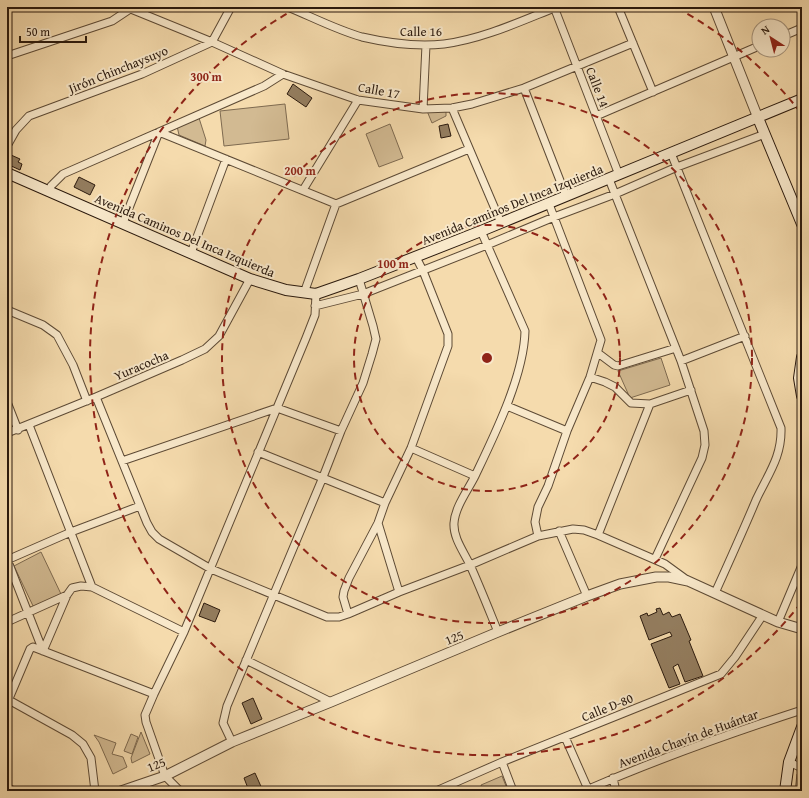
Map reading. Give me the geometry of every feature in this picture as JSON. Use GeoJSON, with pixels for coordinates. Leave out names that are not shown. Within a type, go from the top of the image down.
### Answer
{"type":"FeatureCollection","features":[{"type":"Feature","properties":{"kind":"main road","name":"Avenida Caminos Del Inca Izquierda"},"geometry":{"type":"LineString","coordinates":[[7,173],[250,279],[286,290],[316,294],[359,279],[549,204],[802,99]]}},
{"type":"Feature","properties":{"kind":"main road"},"geometry":{"type":"LineString","coordinates":[[758,118],[802,224]]}},
{"type":"Feature","properties":{"kind":"main road"},"geometry":{"type":"LineString","coordinates":[[802,358],[798,378],[802,396]]}},
{"type":"Feature","properties":{"kind":"main road"},"geometry":{"type":"LineString","coordinates":[[785,791],[788,762],[802,727]]}},
{"type":"Feature","properties":{"kind":"street"},"geometry":{"type":"LineString","coordinates":[[212,42],[231,7]]}},
{"type":"Feature","properties":{"kind":"street","name":"Calle 16"},"geometry":{"type":"LineString","coordinates":[[288,7],[361,36],[400,44],[426,45],[444,44],[467,39],[554,8]]}},
{"type":"Feature","properties":{"kind":"street"},"geometry":{"type":"LineString","coordinates":[[618,7],[653,92]]}},
{"type":"Feature","properties":{"kind":"street"},"geometry":{"type":"LineString","coordinates":[[714,7],[758,118]]}},
{"type":"Feature","properties":{"kind":"street"},"geometry":{"type":"LineString","coordinates":[[7,56],[112,21],[128,8]]}},
{"type":"Feature","properties":{"kind":"street","name":"Calle 17"},"geometry":{"type":"LineString","coordinates":[[128,8],[212,42],[283,74],[358,100],[423,109],[452,108],[472,104],[524,88],[633,43]]}},
{"type":"Feature","properties":{"kind":"street","name":"Calle 14"},"geometry":{"type":"LineString","coordinates":[[554,8],[619,175]]}},
{"type":"Feature","properties":{"kind":"street"},"geometry":{"type":"LineString","coordinates":[[791,33],[802,28]]}},
{"type":"Feature","properties":{"kind":"street","name":"Jirón Chinchaysuyo"},"geometry":{"type":"LineString","coordinates":[[7,146],[16,130],[29,116],[142,74],[212,42]]}},
{"type":"Feature","properties":{"kind":"street"},"geometry":{"type":"LineString","coordinates":[[423,109],[426,45]]}},
{"type":"Feature","properties":{"kind":"street"},"geometry":{"type":"LineString","coordinates":[[596,116],[751,49]]}},
{"type":"Feature","properties":{"kind":"street"},"geometry":{"type":"LineString","coordinates":[[50,191],[51,186],[63,174],[264,86],[283,74]]}},
{"type":"Feature","properties":{"kind":"street"},"geometry":{"type":"LineString","coordinates":[[524,88],[566,196]]}},
{"type":"Feature","properties":{"kind":"street"},"geometry":{"type":"LineString","coordinates":[[303,190],[358,100]]}},
{"type":"Feature","properties":{"kind":"street"},"geometry":{"type":"LineString","coordinates":[[452,108],[500,223]]}},
{"type":"Feature","properties":{"kind":"street"},"geometry":{"type":"LineString","coordinates":[[159,132],[336,204],[469,149]]}},
{"type":"Feature","properties":{"kind":"street"},"geometry":{"type":"LineString","coordinates":[[123,223],[159,132]]}},
{"type":"Feature","properties":{"kind":"street"},"geometry":{"type":"LineString","coordinates":[[316,306],[363,294],[487,246],[677,167],[765,134]]}},
{"type":"Feature","properties":{"kind":"street"},"geometry":{"type":"LineString","coordinates":[[671,153],[781,428],[781,440],[774,464],[763,484],[715,593]]}},
{"type":"Feature","properties":{"kind":"street"},"geometry":{"type":"LineString","coordinates":[[191,253],[226,159]]}},
{"type":"Feature","properties":{"kind":"street"},"geometry":{"type":"LineString","coordinates":[[609,179],[681,361],[704,431],[705,445],[697,470],[655,559]]}},
{"type":"Feature","properties":{"kind":"street"},"geometry":{"type":"LineString","coordinates":[[304,293],[336,204]]}},
{"type":"Feature","properties":{"kind":"street"},"geometry":{"type":"LineString","coordinates":[[538,536],[535,522],[538,507],[548,486],[567,431],[590,377],[601,340],[549,204]]}},
{"type":"Feature","properties":{"kind":"street"},"geometry":{"type":"LineString","coordinates":[[481,231],[525,331],[525,345],[522,358],[507,406],[475,476],[457,510],[454,522],[454,531],[457,540],[470,565],[498,632]]}},
{"type":"Feature","properties":{"kind":"street"},"geometry":{"type":"LineString","coordinates":[[348,614],[343,597],[344,591],[349,578],[378,522],[385,503],[411,448],[448,346],[448,334],[416,256]]}},
{"type":"Feature","properties":{"kind":"street","name":"Yuracocha"},"geometry":{"type":"LineString","coordinates":[[7,433],[18,430],[87,401],[205,349],[219,336],[250,279]]}},
{"type":"Feature","properties":{"kind":"street"},"geometry":{"type":"LineString","coordinates":[[232,742],[224,728],[224,717],[246,660],[341,431],[363,383],[376,339],[374,326],[359,279]]}},
{"type":"Feature","properties":{"kind":"street"},"geometry":{"type":"LineString","coordinates":[[180,791],[165,776],[146,722],[145,715],[184,632],[211,569],[306,338],[315,315],[316,294]]}},
{"type":"Feature","properties":{"kind":"street"},"geometry":{"type":"LineString","coordinates":[[7,310],[43,325],[57,335],[73,365],[87,401]]}},
{"type":"Feature","properties":{"kind":"street"},"geometry":{"type":"LineString","coordinates":[[681,361],[745,336]]}},
{"type":"Feature","properties":{"kind":"street"},"geometry":{"type":"LineString","coordinates":[[598,353],[614,365],[618,366],[676,348]]}},
{"type":"Feature","properties":{"kind":"street"},"geometry":{"type":"LineString","coordinates":[[590,377],[615,387],[631,403],[650,404],[691,390]]}},
{"type":"Feature","properties":{"kind":"street"},"geometry":{"type":"LineString","coordinates":[[96,397],[140,506],[152,532],[159,540],[211,569],[273,596],[327,617],[339,617],[348,614],[538,536],[572,529],[584,530],[598,535],[655,559],[665,564],[688,581]]}},
{"type":"Feature","properties":{"kind":"street"},"geometry":{"type":"LineString","coordinates":[[7,402],[18,430]]}},
{"type":"Feature","properties":{"kind":"street"},"geometry":{"type":"LineString","coordinates":[[598,535],[650,404]]}},
{"type":"Feature","properties":{"kind":"street"},"geometry":{"type":"LineString","coordinates":[[507,406],[567,431]]}},
{"type":"Feature","properties":{"kind":"street"},"geometry":{"type":"LineString","coordinates":[[122,461],[277,408],[341,431]]}},
{"type":"Feature","properties":{"kind":"street"},"geometry":{"type":"LineString","coordinates":[[29,425],[92,587]]}},
{"type":"Feature","properties":{"kind":"street"},"geometry":{"type":"LineString","coordinates":[[411,448],[475,476]]}},
{"type":"Feature","properties":{"kind":"street"},"geometry":{"type":"LineString","coordinates":[[258,452],[385,503]]}},
{"type":"Feature","properties":{"kind":"street"},"geometry":{"type":"LineString","coordinates":[[43,651],[7,559],[71,532],[140,506]]}},
{"type":"Feature","properties":{"kind":"street"},"geometry":{"type":"LineString","coordinates":[[378,522],[399,592]]}},
{"type":"Feature","properties":{"kind":"street"},"geometry":{"type":"LineString","coordinates":[[559,531],[587,596]]}},
{"type":"Feature","properties":{"kind":"street"},"geometry":{"type":"LineString","coordinates":[[778,622],[802,565]]}},
{"type":"Feature","properties":{"kind":"street","name":"125"},"geometry":{"type":"LineString","coordinates":[[124,791],[165,776],[232,742],[498,632],[620,584],[669,576],[688,581],[778,622],[802,629]]}},
{"type":"Feature","properties":{"kind":"street"},"geometry":{"type":"LineString","coordinates":[[43,651],[67,595],[72,588],[81,586],[92,587],[184,632]]}},
{"type":"Feature","properties":{"kind":"street"},"geometry":{"type":"LineString","coordinates":[[7,622],[67,595]]}},
{"type":"Feature","properties":{"kind":"street","name":"Calle D-80"},"geometry":{"type":"LineString","coordinates":[[436,791],[502,762],[721,674],[735,657],[763,615]]}},
{"type":"Feature","properties":{"kind":"street"},"geometry":{"type":"LineString","coordinates":[[95,791],[91,758],[83,744],[72,734],[7,700],[30,649],[33,647],[154,694]]}},
{"type":"Feature","properties":{"kind":"street"},"geometry":{"type":"LineString","coordinates":[[246,660],[331,702]]}},
{"type":"Feature","properties":{"kind":"street","name":"Avenida Chavín de Huántar"},"geometry":{"type":"LineString","coordinates":[[586,790],[613,778],[745,729],[802,710]]}},
{"type":"Feature","properties":{"kind":"street"},"geometry":{"type":"LineString","coordinates":[[565,737],[586,790]]}},
{"type":"Feature","properties":{"kind":"street"},"geometry":{"type":"LineString","coordinates":[[502,762],[513,791]]}},
{"type":"Feature","properties":{"kind":"street"},"geometry":{"type":"LineString","coordinates":[[788,762],[802,768]]}},
{"type":"Feature","properties":{"kind":"street"},"geometry":{"type":"LineString","coordinates":[[613,778],[616,791]]}},
{"type":"Feature","properties":{"kind":"street"},"geometry":{"type":"LineString","coordinates":[[7,788],[12,791]]}},
{"type":"Feature","properties":{"kind":"shaded area"},"geometry":{"type":"Polygon","coordinates":[[[285,104],[289,139],[224,146],[220,111],[285,104]]]}},
{"type":"Feature","properties":{"kind":"shaded area"},"geometry":{"type":"Polygon","coordinates":[[[427,111],[446,111],[446,116],[432,123],[427,111]]]}},
{"type":"Feature","properties":{"kind":"shaded area"},"geometry":{"type":"Polygon","coordinates":[[[199,118],[206,140],[205,146],[179,135],[177,126],[199,118]]]}},
{"type":"Feature","properties":{"kind":"shaded area"},"geometry":{"type":"Polygon","coordinates":[[[390,124],[403,158],[379,167],[366,134],[390,124]]]}},
{"type":"Feature","properties":{"kind":"shaded area"},"geometry":{"type":"Polygon","coordinates":[[[661,358],[670,385],[630,398],[618,371],[661,358]]]}},
{"type":"Feature","properties":{"kind":"shaded area"},"geometry":{"type":"Polygon","coordinates":[[[41,552],[61,594],[34,608],[14,566],[41,552]]]}},
{"type":"Feature","properties":{"kind":"shaded area"},"geometry":{"type":"Polygon","coordinates":[[[141,732],[150,754],[132,763],[131,758],[141,732]]]}},
{"type":"Feature","properties":{"kind":"shaded area"},"geometry":{"type":"Polygon","coordinates":[[[131,734],[138,737],[132,754],[124,751],[131,734]]]}},
{"type":"Feature","properties":{"kind":"shaded area"},"geometry":{"type":"Polygon","coordinates":[[[94,735],[116,743],[112,754],[123,757],[127,767],[113,774],[99,742],[94,735]]]}},
{"type":"Feature","properties":{"kind":"shaded area"},"geometry":{"type":"Polygon","coordinates":[[[797,774],[802,775],[802,791],[795,791],[797,774]]]}},
{"type":"Feature","properties":{"kind":"shaded area"},"geometry":{"type":"Polygon","coordinates":[[[502,776],[508,791],[483,791],[481,785],[502,776]]]}},
{"type":"Feature","properties":{"kind":"building"},"geometry":{"type":"Polygon","coordinates":[[[293,84],[312,98],[306,107],[287,94],[293,84]]]}},
{"type":"Feature","properties":{"kind":"building"},"geometry":{"type":"Polygon","coordinates":[[[448,124],[451,136],[441,138],[439,126],[448,124]]]}},
{"type":"Feature","properties":{"kind":"building"},"geometry":{"type":"Polygon","coordinates":[[[11,155],[20,159],[18,162],[22,164],[20,170],[7,164],[11,155]]]}},
{"type":"Feature","properties":{"kind":"building"},"geometry":{"type":"Polygon","coordinates":[[[79,177],[95,185],[90,195],[74,187],[79,177]]]}},
{"type":"Feature","properties":{"kind":"building"},"geometry":{"type":"Polygon","coordinates":[[[204,603],[220,610],[215,622],[199,616],[204,603]]]}},
{"type":"Feature","properties":{"kind":"building"},"geometry":{"type":"Polygon","coordinates":[[[660,608],[663,615],[669,612],[672,617],[680,614],[691,640],[689,641],[703,676],[685,682],[678,664],[673,667],[680,684],[669,688],[651,644],[672,636],[670,632],[649,640],[640,616],[647,613],[648,616],[657,612],[656,609],[660,608]]]}},
{"type":"Feature","properties":{"kind":"building"},"geometry":{"type":"Polygon","coordinates":[[[253,698],[262,719],[251,724],[242,703],[253,698]]]}},
{"type":"Feature","properties":{"kind":"building"},"geometry":{"type":"Polygon","coordinates":[[[255,773],[263,791],[249,791],[244,778],[255,773]]]}}]}
